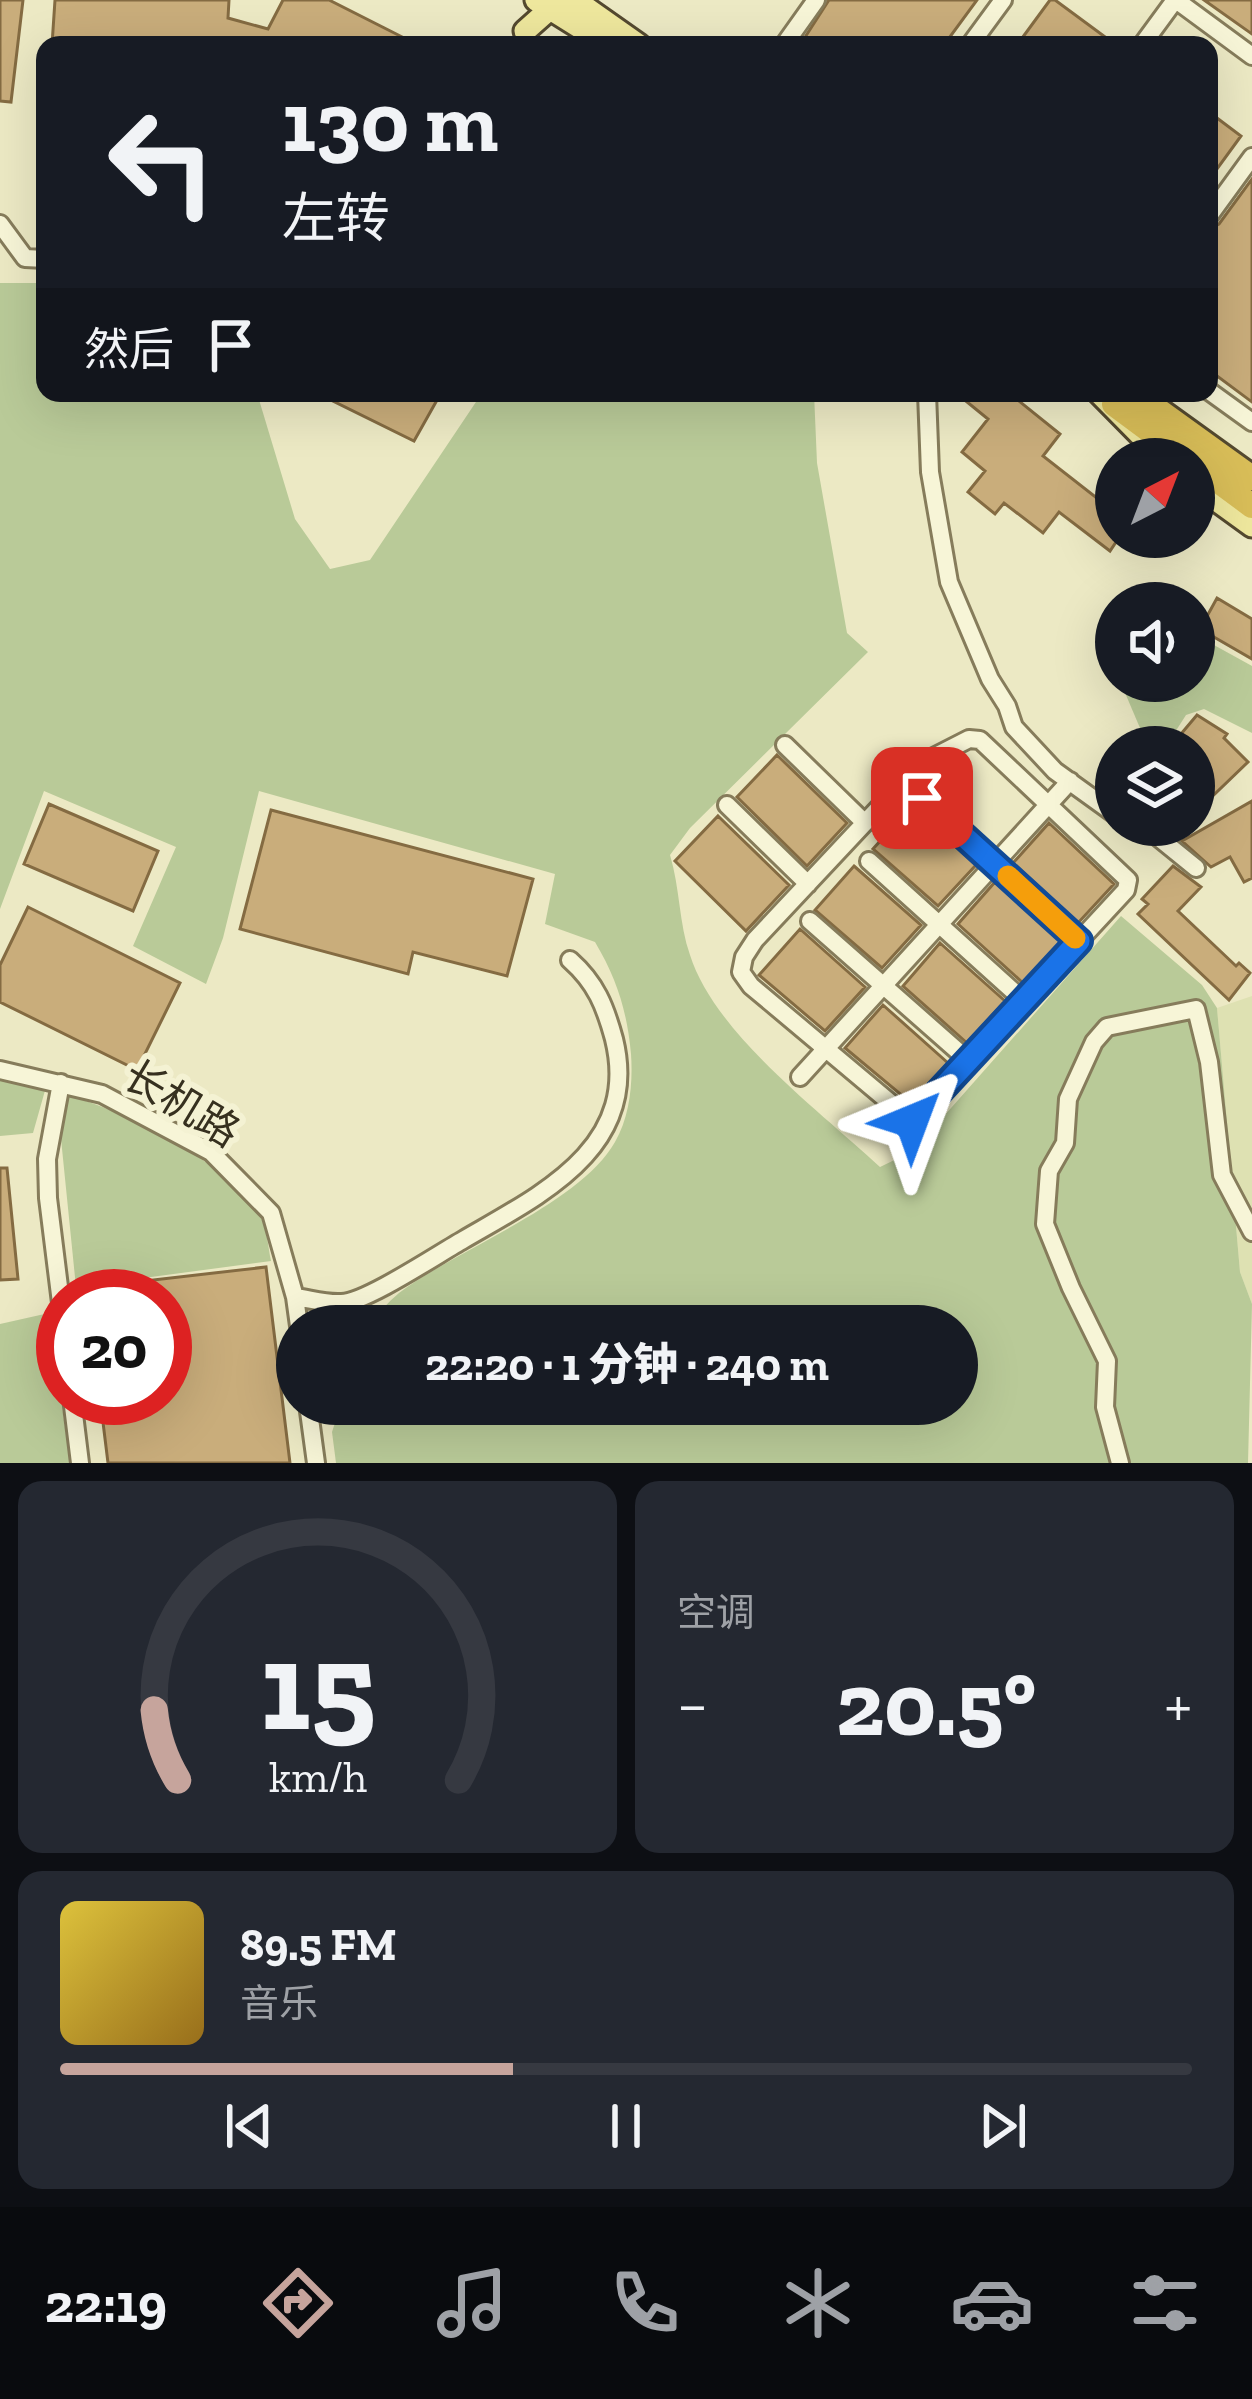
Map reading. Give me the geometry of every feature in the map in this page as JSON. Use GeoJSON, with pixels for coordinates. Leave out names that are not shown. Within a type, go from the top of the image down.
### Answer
{"type":"FeatureCollection","features":[{"type":"Feature","properties":{"kind":"highway"},"geometry":{"type":"LineString","coordinates":[[1127,402],[1166,438]]}},
{"type":"Feature","properties":{"kind":"highway"},"geometry":{"type":"LineString","coordinates":[[1131,402],[1252,478]]}},
{"type":"Feature","properties":{"kind":"highway"},"geometry":{"type":"LineString","coordinates":[[1215,479],[1252,506]]}},
{"type":"Feature","properties":{"kind":"main road"},"geometry":{"type":"LineString","coordinates":[[523,36],[551,2]]}},
{"type":"Feature","properties":{"kind":"main road"},"geometry":{"type":"LineString","coordinates":[[551,2],[596,36]]}},
{"type":"Feature","properties":{"kind":"main road"},"geometry":{"type":"LineString","coordinates":[[551,2],[621,36]]}},
{"type":"Feature","properties":{"kind":"main road"},"geometry":{"type":"LineString","coordinates":[[1125,402],[1150,438]]}},
{"type":"Feature","properties":{"kind":"main road"},"geometry":{"type":"LineString","coordinates":[[1136,402],[1204,430],[1252,465]]}},
{"type":"Feature","properties":{"kind":"main road"},"geometry":{"type":"LineString","coordinates":[[1215,499],[1252,526]]}},
{"type":"Feature","properties":{"kind":"street"},"geometry":{"type":"LineString","coordinates":[[790,36],[816,0]]}},
{"type":"Feature","properties":{"kind":"street"},"geometry":{"type":"LineString","coordinates":[[977,36],[1003,0]]}},
{"type":"Feature","properties":{"kind":"street"},"geometry":{"type":"LineString","coordinates":[[1149,36],[1176,0],[1252,56]]}},
{"type":"Feature","properties":{"kind":"street"},"geometry":{"type":"LineString","coordinates":[[1218,204],[1252,158]]}},
{"type":"Feature","properties":{"kind":"street"},"geometry":{"type":"LineString","coordinates":[[0,224],[25,258],[36,259]]}},
{"type":"Feature","properties":{"kind":"street"},"geometry":{"type":"LineString","coordinates":[[1218,397],[1252,422]]}},
{"type":"Feature","properties":{"kind":"street"},"geometry":{"type":"LineString","coordinates":[[927,402],[930,472],[949,581],[1015,727],[1070,782],[1095,799]]}},
{"type":"Feature","properties":{"kind":"street"},"geometry":{"type":"LineString","coordinates":[[969,739],[980,740],[1049,805],[1128,880],[1126,890],[912,1121],[751,986],[741,972],[743,957],[755,940],[920,764],[969,739]]}},
{"type":"Feature","properties":{"kind":"street"},"geometry":{"type":"LineString","coordinates":[[785,745],[865,823]]}},
{"type":"Feature","properties":{"kind":"street"},"geometry":{"type":"LineString","coordinates":[[800,1077],[1070,782]]}},
{"type":"Feature","properties":{"kind":"street"},"geometry":{"type":"LineString","coordinates":[[922,798],[1079,941]]}},
{"type":"Feature","properties":{"kind":"street"},"geometry":{"type":"LineString","coordinates":[[728,805],[808,884]]}},
{"type":"Feature","properties":{"kind":"street"},"geometry":{"type":"LineString","coordinates":[[1169,846],[1196,868]]}},
{"type":"Feature","properties":{"kind":"street"},"geometry":{"type":"LineString","coordinates":[[869,861],[1024,1001]]}},
{"type":"Feature","properties":{"kind":"street"},"geometry":{"type":"LineString","coordinates":[[811,921],[969,1061]]}},
{"type":"Feature","properties":{"kind":"street"},"geometry":{"type":"LineString","coordinates":[[296,1298],[346,1304],[545,1193],[580,1163],[601,1137],[614,1104],[619,1072],[601,995],[570,960]]}},
{"type":"Feature","properties":{"kind":"street"},"geometry":{"type":"LineString","coordinates":[[1120,1463],[1105,1407],[1106,1361],[1045,1224],[1049,1171],[1065,1143],[1068,1099],[1094,1042],[1107,1027],[1196,1009],[1209,1062],[1222,1175],[1252,1232]]}},
{"type":"Feature","properties":{"kind":"street","name":"长机路"},"geometry":{"type":"LineString","coordinates":[[0,1070],[103,1094],[211,1152],[271,1213],[297,1305]]}},
{"type":"Feature","properties":{"kind":"street"},"geometry":{"type":"LineString","coordinates":[[57,1269],[47,1159],[61,1083]]}},
{"type":"Feature","properties":{"kind":"street"},"geometry":{"type":"LineString","coordinates":[[75,1425],[80,1463]]}},
{"type":"Feature","properties":{"kind":"street"},"geometry":{"type":"LineString","coordinates":[[311,1425],[316,1463]]}},
{"type":"Feature","properties":{"kind":"green space"},"geometry":{"type":"Polygon","coordinates":[[[0,283],[36,283],[36,402],[260,402],[295,519],[330,569],[370,560],[476,402],[814,402],[817,463],[847,633],[868,652],[690,828],[670,855],[690,955],[703,984],[745,1042],[880,1167],[913,1151],[1121,916],[1202,985],[1217,1008],[1240,1272],[1252,1304],[1248,1463],[336,1463],[334,1425],[978,1425],[978,1305],[387,1305],[423,1276],[575,1186],[620,1132],[629,1099],[631,1054],[620,996],[595,942],[545,924],[555,874],[259,791],[223,938],[206,984],[133,946],[176,847],[44,791],[0,909],[0,283]]]}},
{"type":"Feature","properties":{"kind":"green space"},"geometry":{"type":"Polygon","coordinates":[[[1215,646],[1252,666],[1252,733],[1204,709],[1186,715],[1179,726],[1139,726],[1129,702],[1215,702],[1215,646]]]}},
{"type":"Feature","properties":{"kind":"green space"},"geometry":{"type":"Polygon","coordinates":[[[1252,996],[1252,1304],[1240,1272],[1217,1008],[1252,996]]]}},
{"type":"Feature","properties":{"kind":"green space"},"geometry":{"type":"Polygon","coordinates":[[[0,1078],[46,1087],[33,1133],[0,1136],[0,1078]]]}},
{"type":"Feature","properties":{"kind":"green space"},"geometry":{"type":"Polygon","coordinates":[[[67,1095],[146,1126],[199,1157],[243,1195],[262,1220],[271,1261],[192,1272],[74,1269],[60,1129],[67,1095]]]}},
{"type":"Feature","properties":{"kind":"green space"},"geometry":{"type":"Polygon","coordinates":[[[36,1316],[36,1425],[65,1425],[70,1463],[0,1463],[0,1324],[36,1316]]]}},
{"type":"Feature","properties":{"kind":"building"},"geometry":{"type":"Polygon","coordinates":[[[0,0],[23,0],[11,102],[0,101],[0,0]]]}},
{"type":"Feature","properties":{"kind":"building"},"geometry":{"type":"Polygon","coordinates":[[[55,0],[229,0],[228,18],[268,29],[283,0],[329,0],[400,36],[53,36],[55,0]]]}},
{"type":"Feature","properties":{"kind":"building"},"geometry":{"type":"Polygon","coordinates":[[[829,0],[977,0],[951,36],[806,36],[829,0]]]}},
{"type":"Feature","properties":{"kind":"building"},"geometry":{"type":"Polygon","coordinates":[[[1050,0],[1055,0],[1104,36],[1024,36],[1050,0]]]}},
{"type":"Feature","properties":{"kind":"building"},"geometry":{"type":"Polygon","coordinates":[[[1204,0],[1252,0],[1252,34],[1204,0]]]}},
{"type":"Feature","properties":{"kind":"building"},"geometry":{"type":"Polygon","coordinates":[[[1218,119],[1241,136],[1218,168],[1218,119]]]}},
{"type":"Feature","properties":{"kind":"building"},"geometry":{"type":"Polygon","coordinates":[[[1252,179],[1252,402],[1218,377],[1219,224],[1252,179]]]}},
{"type":"Feature","properties":{"kind":"building"},"geometry":{"type":"Polygon","coordinates":[[[335,402],[436,402],[414,441],[335,402]]]}},
{"type":"Feature","properties":{"kind":"building"},"geometry":{"type":"Polygon","coordinates":[[[967,402],[1020,402],[1060,434],[1043,456],[1095,497],[1095,540],[1059,512],[1043,533],[1004,503],[995,514],[968,492],[985,471],[962,452],[988,419],[967,402]]]}},
{"type":"Feature","properties":{"kind":"building"},"geometry":{"type":"Polygon","coordinates":[[[1217,598],[1252,619],[1252,659],[1215,638],[1217,598]]]}},
{"type":"Feature","properties":{"kind":"building"},"geometry":{"type":"Polygon","coordinates":[[[1197,715],[1214,726],[1188,726],[1197,715]]]}},
{"type":"Feature","properties":{"kind":"building"},"geometry":{"type":"Polygon","coordinates":[[[1215,726],[1227,734],[1224,738],[1248,762],[1215,794],[1215,726]]]}},
{"type":"Feature","properties":{"kind":"building"},"geometry":{"type":"Polygon","coordinates":[[[777,755],[847,823],[807,866],[737,797],[777,755]]]}},
{"type":"Feature","properties":{"kind":"building"},"geometry":{"type":"Polygon","coordinates":[[[1252,801],[1252,878],[1244,882],[1230,857],[1211,867],[1188,846],[1215,846],[1215,822],[1252,801]]]}},
{"type":"Feature","properties":{"kind":"building"},"geometry":{"type":"Polygon","coordinates":[[[49,804],[158,851],[133,911],[24,864],[49,804]]]}},
{"type":"Feature","properties":{"kind":"building"},"geometry":{"type":"Polygon","coordinates":[[[912,806],[976,865],[938,906],[873,849],[912,806]]]}},
{"type":"Feature","properties":{"kind":"building"},"geometry":{"type":"Polygon","coordinates":[[[271,810],[533,879],[507,976],[413,952],[408,974],[240,929],[271,810]]]}},
{"type":"Feature","properties":{"kind":"building"},"geometry":{"type":"Polygon","coordinates":[[[718,816],[789,885],[746,931],[675,861],[718,816]]]}},
{"type":"Feature","properties":{"kind":"building"},"geometry":{"type":"Polygon","coordinates":[[[1049,823],[1114,884],[1078,923],[1013,863],[1049,823]]]}},
{"type":"Feature","properties":{"kind":"building"},"geometry":{"type":"Polygon","coordinates":[[[854,866],[921,925],[882,968],[815,910],[854,866]]]}},
{"type":"Feature","properties":{"kind":"building"},"geometry":{"type":"Polygon","coordinates":[[[1173,866],[1201,887],[1178,911],[1236,966],[1239,963],[1250,973],[1229,1000],[1138,914],[1148,904],[1142,899],[1173,866]]]}},
{"type":"Feature","properties":{"kind":"building"},"geometry":{"type":"Polygon","coordinates":[[[995,882],[1061,942],[1023,983],[958,924],[995,882]]]}},
{"type":"Feature","properties":{"kind":"building"},"geometry":{"type":"Polygon","coordinates":[[[28,907],[180,983],[137,1070],[0,1002],[0,965],[28,907]]]}},
{"type":"Feature","properties":{"kind":"building"},"geometry":{"type":"Polygon","coordinates":[[[800,929],[865,987],[825,1031],[759,975],[800,929]]]}},
{"type":"Feature","properties":{"kind":"building"},"geometry":{"type":"Polygon","coordinates":[[[940,943],[1005,1001],[967,1043],[903,986],[940,943]]]}},
{"type":"Feature","properties":{"kind":"building"},"geometry":{"type":"Polygon","coordinates":[[[883,1005],[948,1063],[911,1103],[845,1048],[883,1005]]]}},
{"type":"Feature","properties":{"kind":"building"},"geometry":{"type":"Polygon","coordinates":[[[0,1168],[7,1168],[18,1279],[0,1280],[0,1168]]]}},
{"type":"Feature","properties":{"kind":"building"},"geometry":{"type":"Polygon","coordinates":[[[266,1267],[276,1349],[276,1425],[285,1425],[290,1463],[108,1463],[103,1425],[192,1425],[192,1276],[266,1267]]]}},
{"type":"Feature","properties":{"kind":"slow traffic"},"geometry":{"type":"LineString","coordinates":[[1008,876],[1075,938]]}},
{"type":"Feature","properties":{"kind":"route"},"geometry":{"type":"LineString","coordinates":[[912,1121],[1079,941],[922,798]]}}]}
